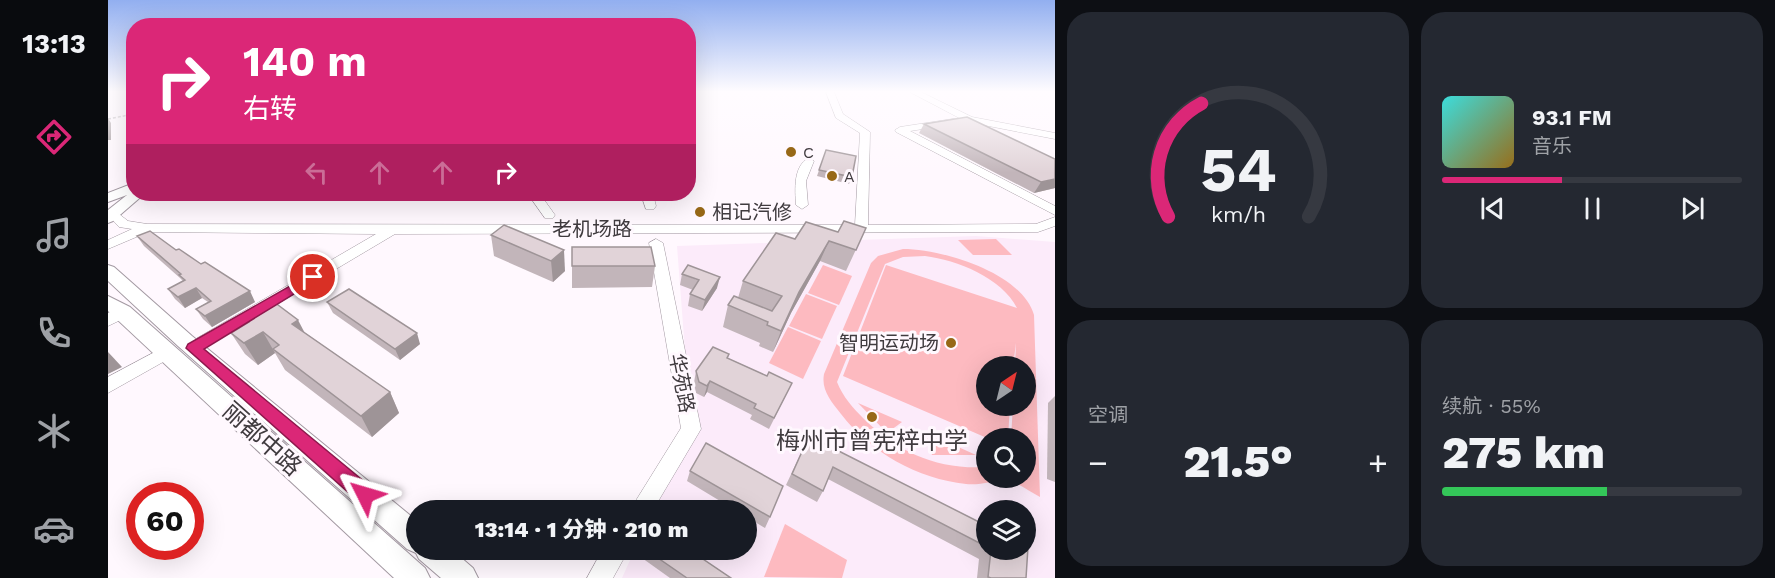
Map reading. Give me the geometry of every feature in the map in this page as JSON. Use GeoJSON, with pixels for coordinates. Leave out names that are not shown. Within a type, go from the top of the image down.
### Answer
{"type":"FeatureCollection","features":[{"type":"Feature","properties":{"kind":"main road"},"geometry":{"type":"LineString","coordinates":[[108,190],[126,190]]}},
{"type":"Feature","properties":{"kind":"main road"},"geometry":{"type":"LineString","coordinates":[[108,198],[126,193]]}},
{"type":"Feature","properties":{"kind":"main road"},"geometry":{"type":"LineString","coordinates":[[110,213],[126,199]]}},
{"type":"Feature","properties":{"kind":"main road","name":"丽都中路"},"geometry":{"type":"LineString","coordinates":[[108,271],[193,348],[406,530]]}},
{"type":"Feature","properties":{"kind":"main road","name":"丽都中路"},"geometry":{"type":"LineString","coordinates":[[113,312],[166,352],[415,578]]}},
{"type":"Feature","properties":{"kind":"main road"},"geometry":{"type":"LineString","coordinates":[[442,560],[463,578]]}},
{"type":"Feature","properties":{"kind":"street"},"geometry":{"type":"LineString","coordinates":[[844,119],[864,132],[861,229]]}},
{"type":"Feature","properties":{"kind":"street"},"geometry":{"type":"LineString","coordinates":[[968,119],[1005,138]]}},
{"type":"Feature","properties":{"kind":"street"},"geometry":{"type":"LineString","coordinates":[[1055,136],[968,119],[900,130],[1055,211]]}},
{"type":"Feature","properties":{"kind":"street"},"geometry":{"type":"LineString","coordinates":[[802,204],[800,181],[809,161]]}},
{"type":"Feature","properties":{"kind":"street"},"geometry":{"type":"LineString","coordinates":[[539,201],[549,215]]}},
{"type":"Feature","properties":{"kind":"street"},"geometry":{"type":"LineString","coordinates":[[110,213],[124,224],[147,228]]}},
{"type":"Feature","properties":{"kind":"street","name":"老机场路"},"geometry":{"type":"LineString","coordinates":[[1038,228],[1055,222]]}},
{"type":"Feature","properties":{"kind":"street"},"geometry":{"type":"LineString","coordinates":[[108,245],[147,228]]}},
{"type":"Feature","properties":{"kind":"street","name":"老机场路"},"geometry":{"type":"LineString","coordinates":[[147,228],[392,230],[1038,228],[1055,232]]}},
{"type":"Feature","properties":{"kind":"street"},"geometry":{"type":"LineString","coordinates":[[193,348],[392,230]]}},
{"type":"Feature","properties":{"kind":"street","name":"华苑路"},"geometry":{"type":"LineString","coordinates":[[647,500],[691,429],[656,243]]}},
{"type":"Feature","properties":{"kind":"street"},"geometry":{"type":"LineString","coordinates":[[108,386],[166,352]]}},
{"type":"Feature","properties":{"kind":"street"},"geometry":{"type":"LineString","coordinates":[[599,578],[610,560]]}},
{"type":"Feature","properties":{"kind":"shaded area","name":"梅州市曾宪梓中学"},"geometry":{"type":"Polygon","coordinates":[[[976,236],[1055,242],[1055,578],[622,578],[630,560],[757,560],[757,500],[658,500],[691,429],[677,246],[976,236]]]}},
{"type":"Feature","properties":{"kind":"shaded area"},"geometry":{"type":"Polygon","coordinates":[[[996,239],[1012,255],[973,255],[958,240],[996,239]]]}},
{"type":"Feature","properties":{"kind":"shaded area"},"geometry":{"type":"Polygon","coordinates":[[[903,249],[939,253],[979,266],[998,276],[1027,300],[1034,315],[1035,356],[1015,356],[1016,343],[1014,356],[976,356],[976,416],[1009,416],[1009,428],[976,428],[976,433],[843,376],[886,265],[1017,308],[1010,297],[990,279],[964,266],[938,258],[903,257],[885,264],[837,382],[849,402],[877,431],[920,457],[952,466],[976,467],[976,484],[948,481],[930,476],[913,470],[881,452],[853,428],[830,400],[825,390],[824,374],[871,263],[878,256],[903,249]]]}},
{"type":"Feature","properties":{"kind":"shaded area"},"geometry":{"type":"Polygon","coordinates":[[[823,265],[852,276],[839,305],[808,293],[823,265]]]}},
{"type":"Feature","properties":{"kind":"shaded area"},"geometry":{"type":"Polygon","coordinates":[[[806,294],[837,306],[822,339],[789,326],[806,294]]]}},
{"type":"Feature","properties":{"kind":"shaded area"},"geometry":{"type":"Polygon","coordinates":[[[788,327],[821,341],[803,379],[769,363],[788,327]]]}},
{"type":"Feature","properties":{"kind":"shaded area"},"geometry":{"type":"Polygon","coordinates":[[[1036,376],[1040,497],[1024,488],[1036,488],[1036,428],[1012,428],[1012,416],[1036,416],[1036,376]]]}},
{"type":"Feature","properties":{"kind":"shaded area"},"geometry":{"type":"Polygon","coordinates":[[[858,403],[902,422],[887,433],[858,403]]]}},
{"type":"Feature","properties":{"kind":"shaded area"},"geometry":{"type":"Polygon","coordinates":[[[925,432],[976,455],[932,455],[925,432]]]}},
{"type":"Feature","properties":{"kind":"shaded area"},"geometry":{"type":"Polygon","coordinates":[[[785,524],[847,560],[842,578],[764,577],[785,524]]]}},
{"type":"Feature","properties":{"kind":"building"},"geometry":{"type":"Polygon","coordinates":[[[971,119],[1055,159],[1055,179],[1041,182],[924,124],[971,119]]]}},
{"type":"Feature","properties":{"kind":"building"},"geometry":{"type":"Polygon","coordinates":[[[826,150],[856,156],[852,177],[819,170],[826,150]]]}},
{"type":"Feature","properties":{"kind":"building"},"geometry":{"type":"Polygon","coordinates":[[[844,221],[866,228],[856,250],[829,241],[799,292],[781,331],[767,325],[768,322],[728,305],[734,296],[772,311],[782,296],[743,281],[776,233],[795,239],[806,222],[838,232],[844,221]]]}},
{"type":"Feature","properties":{"kind":"building"},"geometry":{"type":"Polygon","coordinates":[[[504,225],[564,250],[551,261],[491,235],[504,225]]]}},
{"type":"Feature","properties":{"kind":"building"},"geometry":{"type":"Polygon","coordinates":[[[150,231],[176,250],[179,249],[201,264],[205,262],[250,291],[205,316],[196,309],[211,301],[196,288],[178,297],[168,289],[185,280],[137,236],[150,231]]]}},
{"type":"Feature","properties":{"kind":"building"},"geometry":{"type":"Polygon","coordinates":[[[572,247],[651,247],[655,266],[572,266],[572,247]]]}},
{"type":"Feature","properties":{"kind":"building"},"geometry":{"type":"Polygon","coordinates":[[[688,265],[720,277],[705,300],[690,294],[699,280],[682,274],[688,265]]]}},
{"type":"Feature","properties":{"kind":"building"},"geometry":{"type":"Polygon","coordinates":[[[349,289],[417,333],[395,349],[327,302],[349,289]]]}},
{"type":"Feature","properties":{"kind":"building"},"geometry":{"type":"Polygon","coordinates":[[[270,299],[298,320],[292,324],[390,392],[361,416],[273,349],[279,345],[263,332],[244,343],[231,333],[249,322],[241,316],[270,299]]]}},
{"type":"Feature","properties":{"kind":"building"},"geometry":{"type":"Polygon","coordinates":[[[713,347],[729,354],[727,358],[767,376],[769,372],[792,383],[774,418],[754,408],[756,404],[710,381],[707,386],[699,382],[696,371],[713,347]]]}},
{"type":"Feature","properties":{"kind":"building"},"geometry":{"type":"Polygon","coordinates":[[[809,436],[976,520],[976,541],[833,467],[823,491],[792,474],[809,436]]]}},
{"type":"Feature","properties":{"kind":"building"},"geometry":{"type":"Polygon","coordinates":[[[706,443],[783,486],[770,517],[757,510],[757,500],[740,500],[690,471],[706,443]]]}},
{"type":"Feature","properties":{"kind":"building"},"geometry":{"type":"Polygon","coordinates":[[[661,560],[704,560],[731,578],[687,578],[661,560]]]}},
{"type":"Feature","properties":{"kind":"building"},"geometry":{"type":"Polygon","coordinates":[[[990,560],[1027,560],[1026,578],[988,577],[990,560]]]}},
{"type":"Feature","properties":{"kind":"place","name":"C"},"geometry":{"type":"Point","coordinates":[791,152]}},
{"type":"Feature","properties":{"kind":"place","name":"A"},"geometry":{"type":"Point","coordinates":[832,176]}},
{"type":"Feature","properties":{"kind":"place","name":"相记汽修"},"geometry":{"type":"Point","coordinates":[700,212]}},
{"type":"Feature","properties":{"kind":"place","name":"智明运动场"},"geometry":{"type":"Point","coordinates":[951,343]}},
{"type":"Feature","properties":{"kind":"place","name":"梅州市曾宪梓中学"},"geometry":{"type":"Point","coordinates":[872,417]}},
{"type":"Feature","properties":{"kind":"route"},"geometry":{"type":"LineString","coordinates":[[313,277],[193,348],[365,495]]}}]}
